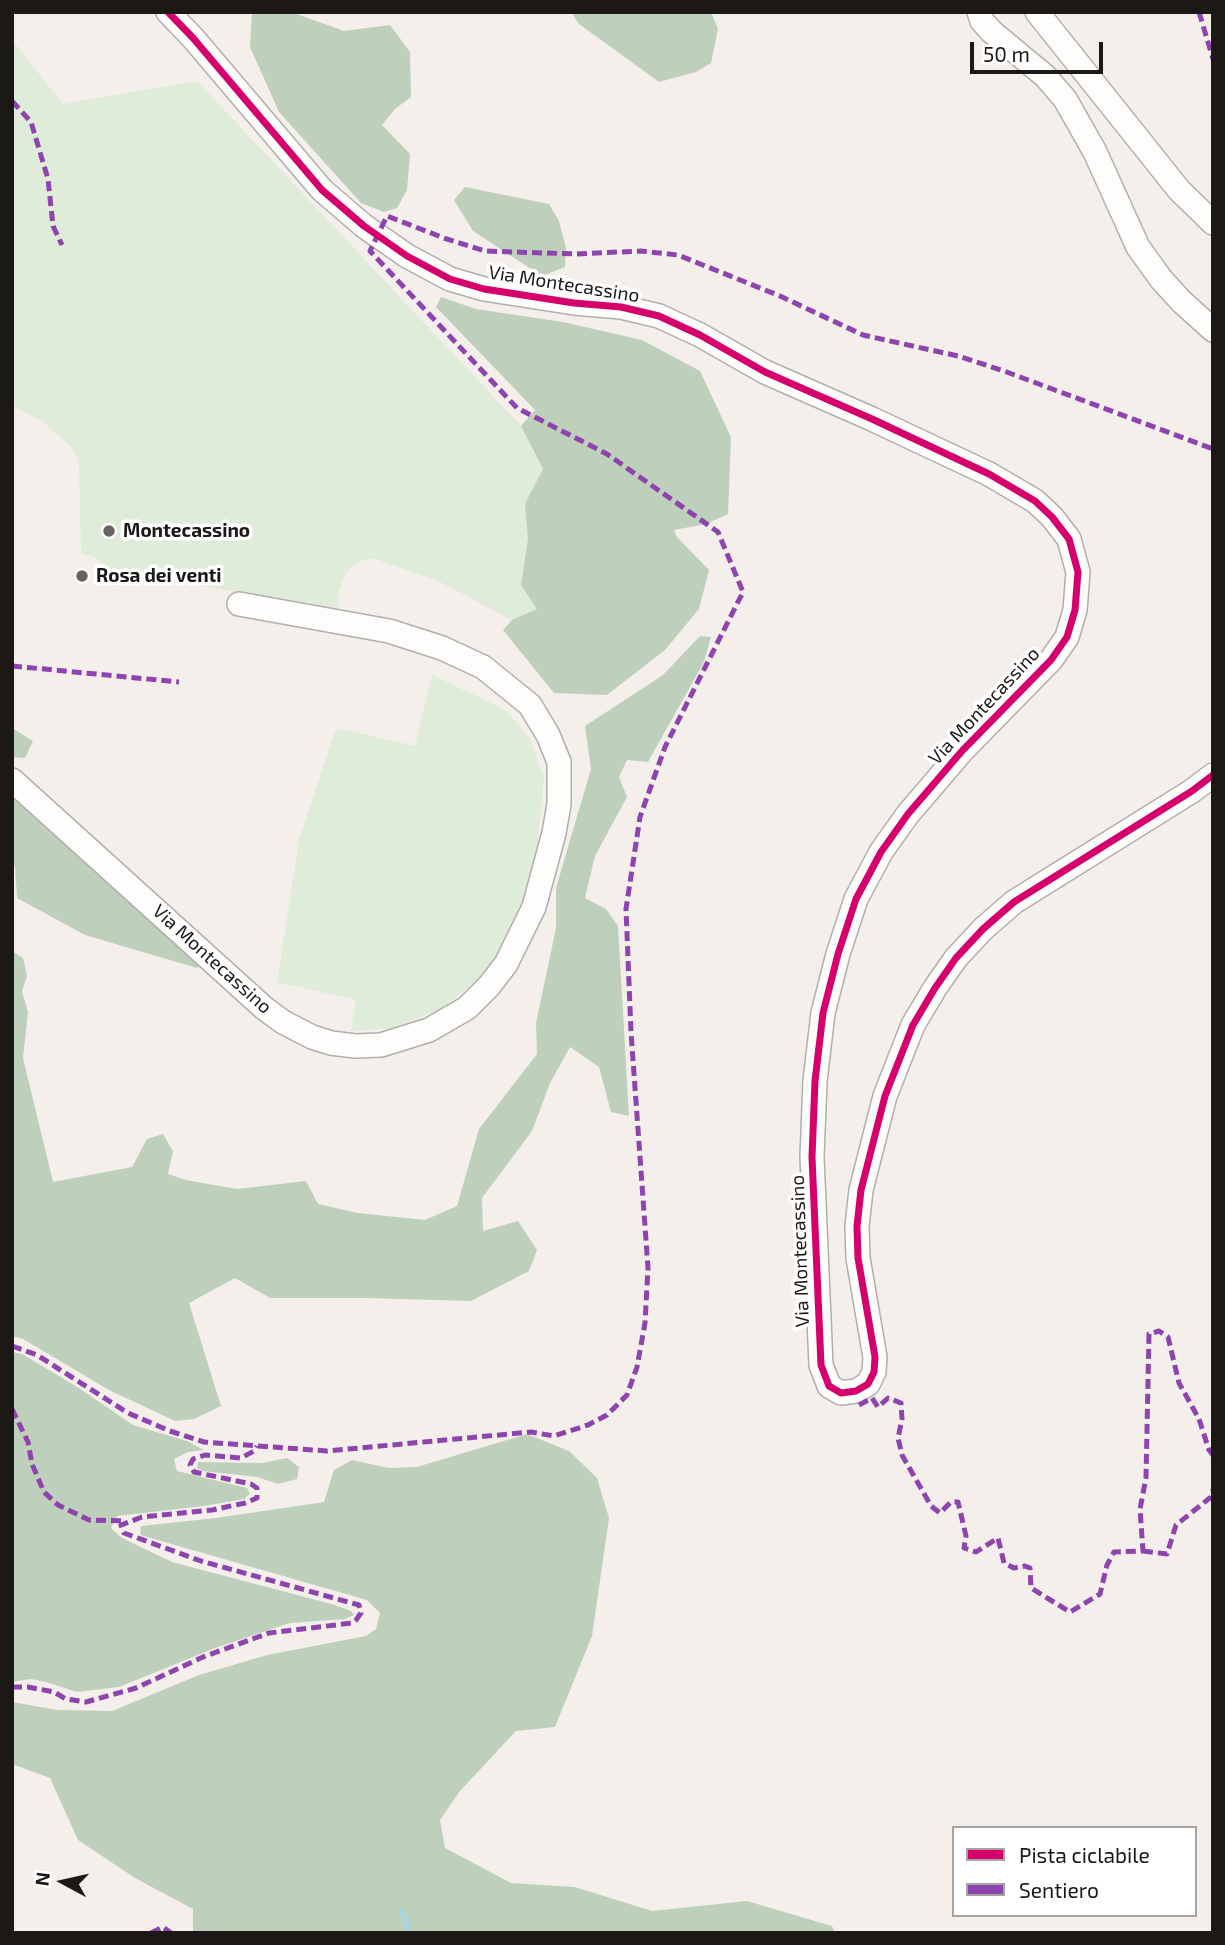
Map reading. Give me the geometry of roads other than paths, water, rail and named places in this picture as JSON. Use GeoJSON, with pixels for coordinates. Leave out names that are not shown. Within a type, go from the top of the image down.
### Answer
{"type":"FeatureCollection","features":[{"type":"Feature","properties":{"kind":"street","name":"Via Montecassino"},"geometry":{"type":"LineString","coordinates":[[168,12],[322,190],[363,226],[407,256],[450,279],[484,289],[574,303],[621,307],[659,316],[700,335],[765,372],[989,474],[1035,501],[1069,539],[1078,572],[1075,610],[1067,637],[1051,660],[962,751],[894,833],[856,900],[838,954],[823,1013],[815,1081],[812,1157],[821,1365],[829,1386],[841,1393],[856,1391],[868,1384],[874,1372],[875,1357],[858,1258],[857,1226],[862,1190],[886,1096],[913,1025],[935,988],[956,958],[983,929],[1014,902],[1192,791],[1213,775]]}},
{"type":"Feature","properties":{"kind":"street"},"geometry":{"type":"LineString","coordinates":[[979,12],[982,21],[992,32],[1045,76],[1065,99],[1094,152],[1138,247],[1181,301],[1213,330]]}},
{"type":"Feature","properties":{"kind":"street"},"geometry":{"type":"LineString","coordinates":[[1037,12],[1179,190],[1213,223]]}},
{"type":"Feature","properties":{"kind":"street","name":"Via Montecassino"},"geometry":{"type":"LineString","coordinates":[[12,780],[264,1008],[312,1037],[331,1043],[381,1045],[429,1030],[467,1008],[506,964],[534,907],[559,804],[559,762],[548,735],[530,705],[483,667],[442,648],[389,631],[239,604]]}},
{"type":"Feature","properties":{"kind":"waterway"},"geometry":{"type":"LineString","coordinates":[[401,1910],[410,1933]]}},
{"type":"Feature","properties":{"kind":"place","name":"Montecassino"},"geometry":{"type":"Point","coordinates":[109,531]}},
{"type":"Feature","properties":{"kind":"place","name":"Rosa dei venti"},"geometry":{"type":"Point","coordinates":[82,576]}}]}
